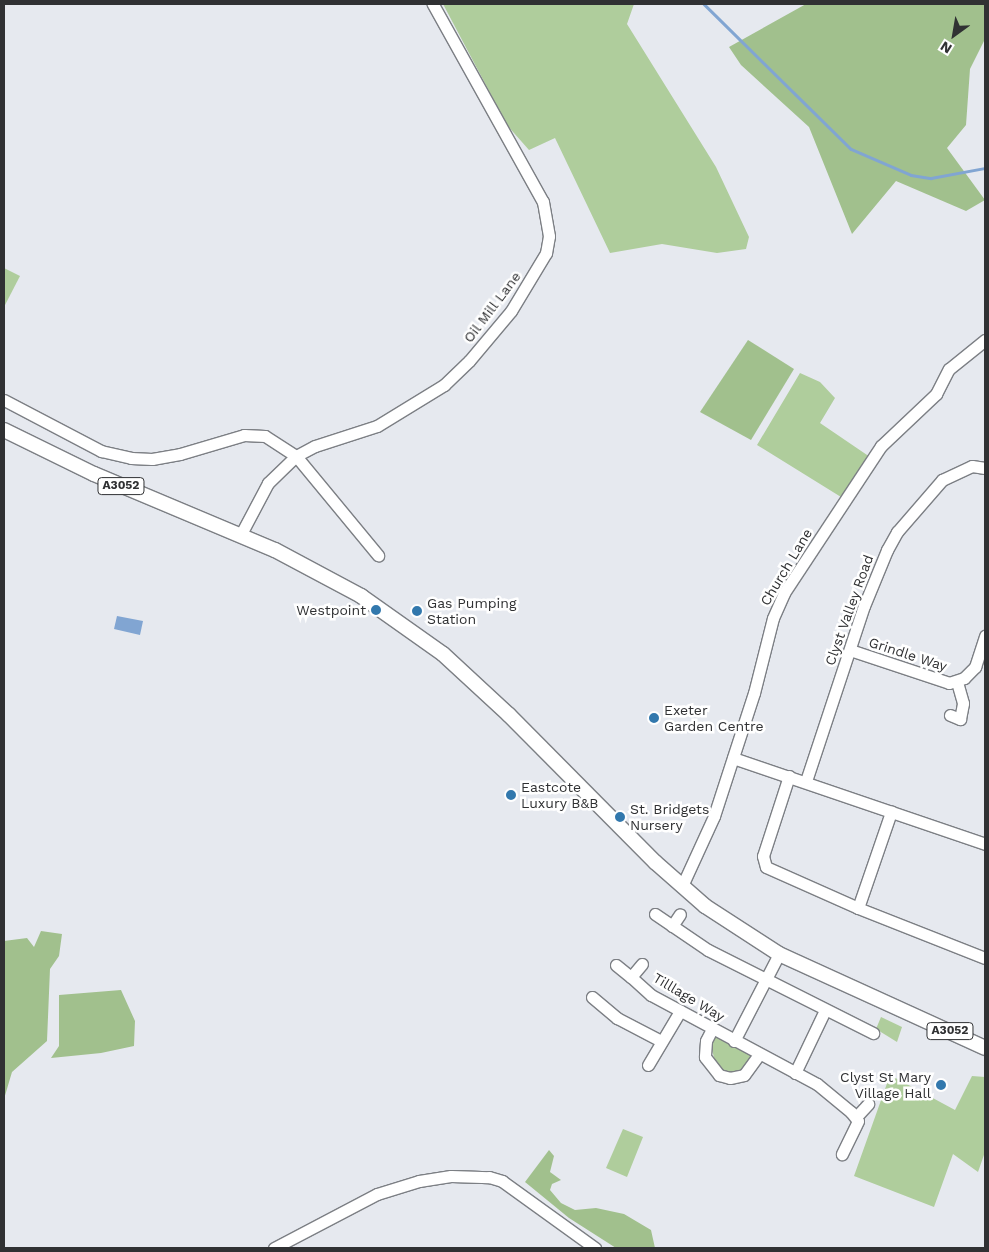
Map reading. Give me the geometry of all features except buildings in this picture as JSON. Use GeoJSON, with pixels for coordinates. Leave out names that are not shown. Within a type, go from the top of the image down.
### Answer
{"type":"FeatureCollection","features":[{"type":"Feature","properties":{"kind":"main road","name":"A3052"},"geometry":{"type":"LineString","coordinates":[[4,430],[94,474],[241,534],[344,586],[443,654],[682,886],[733,926],[779,954],[985,1048]]}},
{"type":"Feature","properties":{"kind":"street","name":"Oil Mill Lane"},"geometry":{"type":"LineString","coordinates":[[241,534],[268,483],[296,456],[315,446],[378,426],[444,385],[469,361],[512,311],[546,253],[549,236],[543,202],[433,4]]}},
{"type":"Feature","properties":{"kind":"street","name":"Church Lane"},"geometry":{"type":"LineString","coordinates":[[682,886],[714,816],[733,758],[773,618],[784,594],[881,446],[936,394],[949,369],[985,340]]}},
{"type":"Feature","properties":{"kind":"street"},"geometry":{"type":"LineString","coordinates":[[4,400],[101,450],[132,458],[152,459],[180,454],[244,435],[265,436],[296,456],[378,556]]}},
{"type":"Feature","properties":{"kind":"street","name":"Clyst Valley Road"},"geometry":{"type":"LineString","coordinates":[[806,781],[876,573],[897,532],[926,497],[950,474],[972,466],[985,468]]}},
{"type":"Feature","properties":{"kind":"street","name":"Grindle Way"},"geometry":{"type":"LineString","coordinates":[[850,650],[942,682],[957,682],[975,667],[985,636]]}},
{"type":"Feature","properties":{"kind":"street","name":"Grindle Way"},"geometry":{"type":"LineString","coordinates":[[957,682],[963,703],[958,718]]}},
{"type":"Feature","properties":{"kind":"street"},"geometry":{"type":"LineString","coordinates":[[733,758],[806,781],[985,844]]}},
{"type":"Feature","properties":{"kind":"street"},"geometry":{"type":"LineString","coordinates":[[789,776],[763,856],[764,863],[769,870],[858,908],[985,958]]}},
{"type":"Feature","properties":{"kind":"street"},"geometry":{"type":"LineString","coordinates":[[858,908],[891,812]]}},
{"type":"Feature","properties":{"kind":"street"},"geometry":{"type":"LineString","coordinates":[[655,914],[708,950],[765,978],[796,996],[873,1033]]}},
{"type":"Feature","properties":{"kind":"street"},"geometry":{"type":"LineString","coordinates":[[672,926],[680,914]]}},
{"type":"Feature","properties":{"kind":"street"},"geometry":{"type":"LineString","coordinates":[[734,1041],[779,954]]}},
{"type":"Feature","properties":{"kind":"street","name":"Tilllage Way"},"geometry":{"type":"LineString","coordinates":[[631,977],[642,964]]}},
{"type":"Feature","properties":{"kind":"street","name":"Tilllage Way"},"geometry":{"type":"LineString","coordinates":[[616,965],[651,995],[817,1084],[856,1117]]}},
{"type":"Feature","properties":{"kind":"street"},"geometry":{"type":"LineString","coordinates":[[592,997],[617,1018],[661,1041]]}},
{"type":"Feature","properties":{"kind":"street"},"geometry":{"type":"LineString","coordinates":[[795,1073],[825,1010]]}},
{"type":"Feature","properties":{"kind":"street"},"geometry":{"type":"LineString","coordinates":[[648,1065],[680,1011]]}},
{"type":"Feature","properties":{"kind":"street"},"geometry":{"type":"LineString","coordinates":[[712,1029],[706,1041],[705,1057],[719,1075],[730,1078],[744,1075],[759,1054]]}},
{"type":"Feature","properties":{"kind":"street"},"geometry":{"type":"LineString","coordinates":[[842,1154],[858,1121],[856,1117],[868,1104]]}},
{"type":"Feature","properties":{"kind":"street"},"geometry":{"type":"LineString","coordinates":[[274,1248],[377,1194],[418,1181],[451,1176],[489,1177],[502,1181],[595,1248]]}},
{"type":"Feature","properties":{"kind":"green space"},"geometry":{"type":"Polygon","coordinates":[[[443,4],[634,4],[627,24],[716,167],[749,237],[746,249],[717,253],[662,244],[610,253],[555,138],[529,150],[507,125],[443,4]]]}},
{"type":"Feature","properties":{"kind":"green space"},"geometry":{"type":"Polygon","coordinates":[[[806,4],[985,4],[985,39],[970,69],[966,125],[947,148],[985,200],[966,211],[896,181],[852,234],[809,127],[741,65],[729,47],[806,4]]]}},
{"type":"Feature","properties":{"kind":"green space"},"geometry":{"type":"Polygon","coordinates":[[[4,268],[20,276],[4,307],[4,268]]]}},
{"type":"Feature","properties":{"kind":"green space"},"geometry":{"type":"Polygon","coordinates":[[[748,340],[794,369],[751,440],[700,412],[748,340]]]}},
{"type":"Feature","properties":{"kind":"green space"},"geometry":{"type":"Polygon","coordinates":[[[800,373],[820,382],[835,398],[820,423],[870,457],[841,497],[757,445],[800,373]]]}},
{"type":"Feature","properties":{"kind":"green space"},"geometry":{"type":"Polygon","coordinates":[[[41,931],[62,934],[59,956],[50,969],[47,1041],[12,1072],[4,1099],[4,941],[27,938],[34,947],[41,931]]]}},
{"type":"Feature","properties":{"kind":"green space"},"geometry":{"type":"Polygon","coordinates":[[[121,990],[135,1021],[134,1046],[101,1053],[51,1058],[59,1046],[59,995],[121,990]]]}},
{"type":"Feature","properties":{"kind":"green space"},"geometry":{"type":"Polygon","coordinates":[[[881,1017],[902,1027],[897,1042],[876,1029],[881,1017]]]}},
{"type":"Feature","properties":{"kind":"green space"},"geometry":{"type":"Polygon","coordinates":[[[714,1036],[754,1057],[747,1069],[728,1075],[709,1060],[714,1058],[710,1040],[714,1036]]]}},
{"type":"Feature","properties":{"kind":"green space"},"geometry":{"type":"Polygon","coordinates":[[[890,1075],[955,1110],[972,1076],[985,1077],[985,1152],[978,1172],[953,1154],[934,1207],[854,1176],[890,1075]]]}},
{"type":"Feature","properties":{"kind":"green space"},"geometry":{"type":"Polygon","coordinates":[[[623,1129],[643,1137],[627,1177],[606,1168],[623,1129]]]}},
{"type":"Feature","properties":{"kind":"green space"},"geometry":{"type":"Polygon","coordinates":[[[549,1150],[554,1156],[550,1172],[561,1180],[552,1184],[550,1190],[561,1203],[575,1210],[596,1208],[624,1214],[651,1230],[655,1248],[616,1248],[569,1218],[525,1182],[549,1150]]]}},
{"type":"Feature","properties":{"kind":"water"},"geometry":{"type":"Polygon","coordinates":[[[117,616],[143,621],[140,635],[114,629],[117,616]]]}},
{"type":"Feature","properties":{"kind":"waterway"},"geometry":{"type":"LineString","coordinates":[[704,4],[851,149],[911,175],[931,178],[985,168]]}},
{"type":"Feature","properties":{"kind":"place","name":"Westpoint"},"geometry":{"type":"Point","coordinates":[376,610]}},
{"type":"Feature","properties":{"kind":"place","name":"Gas Pumping Station"},"geometry":{"type":"Point","coordinates":[417,611]}},
{"type":"Feature","properties":{"kind":"place","name":"Exeter Garden Centre"},"geometry":{"type":"Point","coordinates":[654,718]}},
{"type":"Feature","properties":{"kind":"place","name":"Eastcote Luxury B&B"},"geometry":{"type":"Point","coordinates":[511,795]}},
{"type":"Feature","properties":{"kind":"place","name":"St. Bridgets Nursery"},"geometry":{"type":"Point","coordinates":[620,817]}},
{"type":"Feature","properties":{"kind":"place","name":"Clyst St Mary Village Hall"},"geometry":{"type":"Point","coordinates":[941,1085]}}]}
